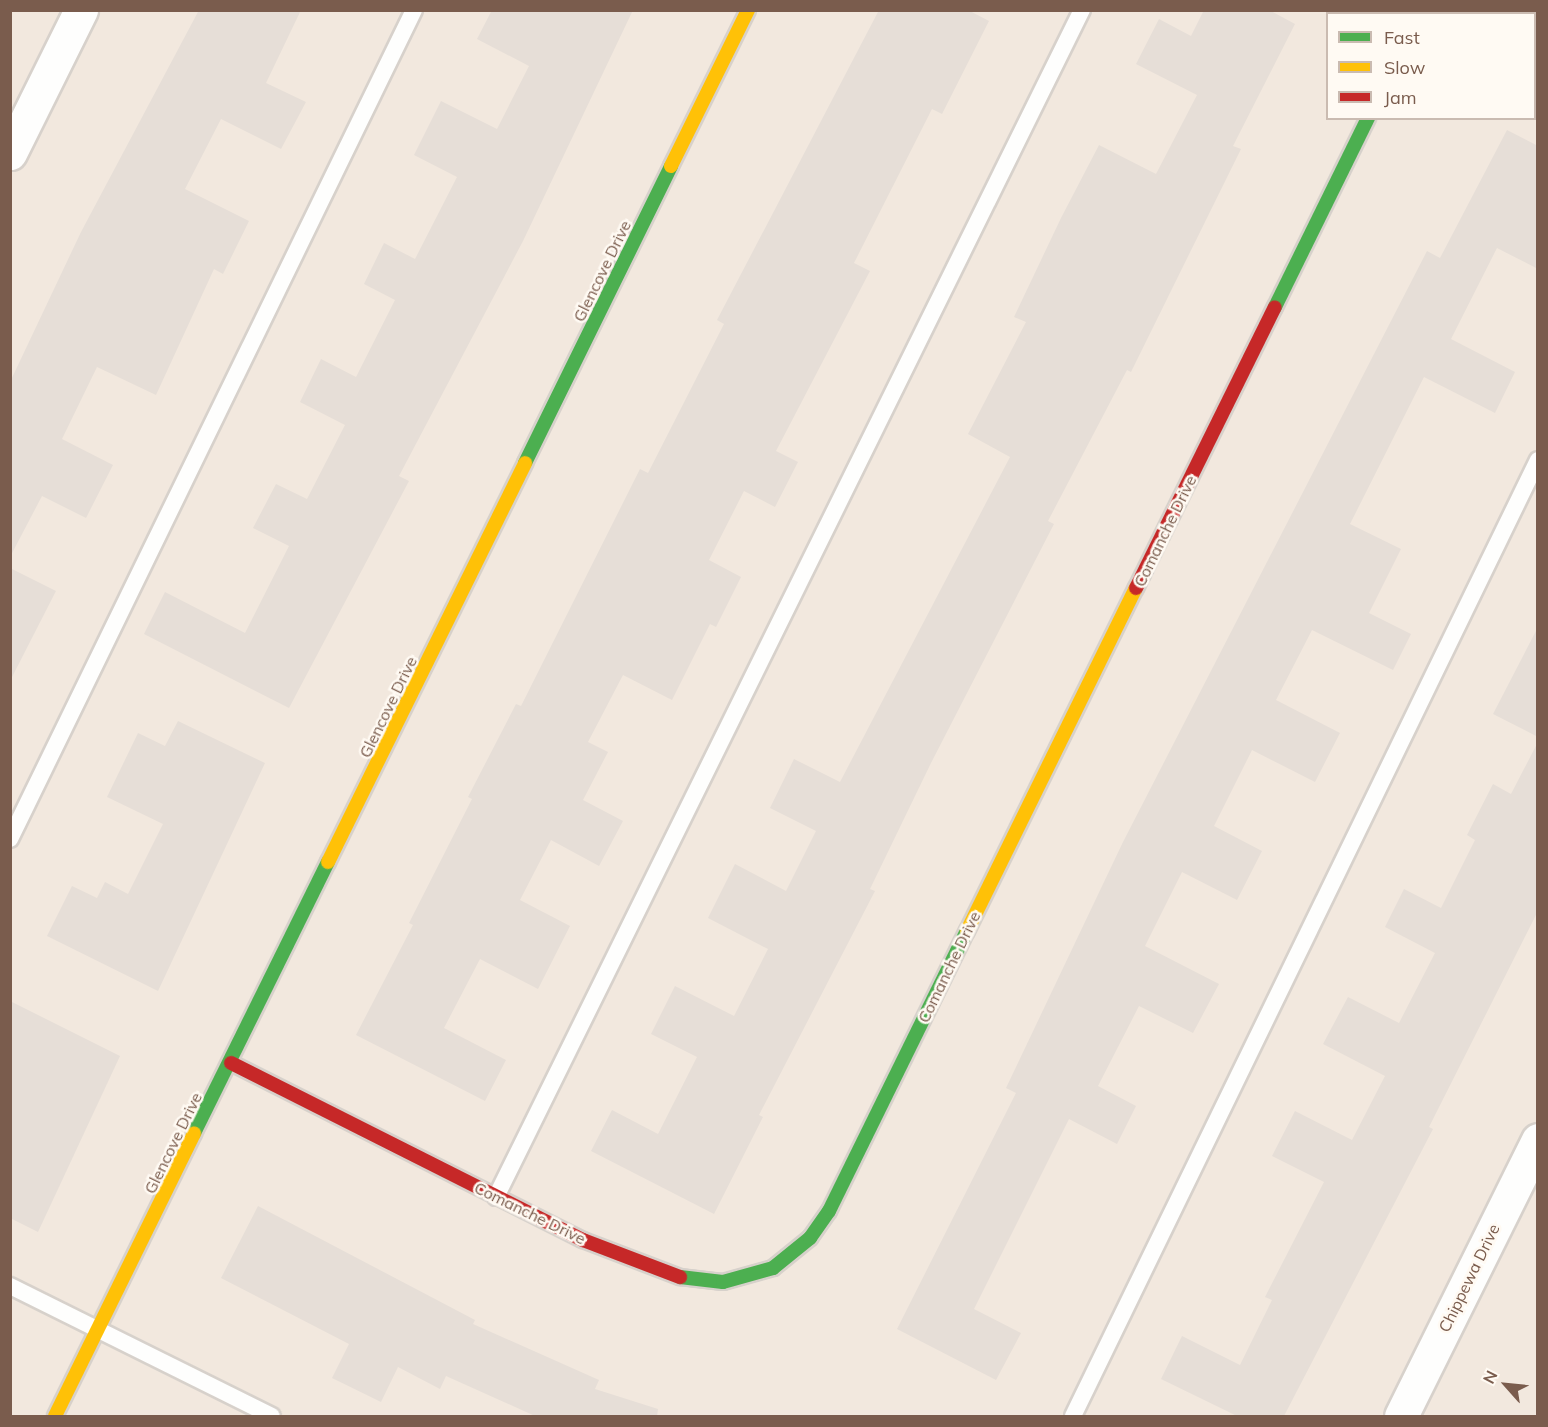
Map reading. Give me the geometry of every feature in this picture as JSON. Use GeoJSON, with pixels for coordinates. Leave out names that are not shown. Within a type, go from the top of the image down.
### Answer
{"type":"FeatureCollection","features":[{"type":"Feature","properties":{"kind":"street"},"geometry":{"type":"LineString","coordinates":[[10,153],[81,10]]}},
{"type":"Feature","properties":{"kind":"street","name":"Glencove Drive"},"geometry":{"type":"LineString","coordinates":[[55,1416],[231,1063],[748,10]]}},
{"type":"Feature","properties":{"kind":"street","name":"Comanche Drive"},"geometry":{"type":"LineString","coordinates":[[231,1063],[496,1197],[667,1275],[723,1282],[773,1268],[810,1238],[829,1211],[1367,120]]}},
{"type":"Feature","properties":{"kind":"street","name":"Chippewa Drive"},"geometry":{"type":"LineString","coordinates":[[1401,1416],[1538,1140]]}},
{"type":"Feature","properties":{"kind":"lane"},"geometry":{"type":"LineString","coordinates":[[10,839],[414,10]]}},
{"type":"Feature","properties":{"kind":"lane"},"geometry":{"type":"LineString","coordinates":[[496,1197],[1082,10]]}},
{"type":"Feature","properties":{"kind":"lane"},"geometry":{"type":"LineString","coordinates":[[1073,1416],[1538,460]]}},
{"type":"Feature","properties":{"kind":"lane"},"geometry":{"type":"LineString","coordinates":[[10,1286],[97,1332],[272,1416]]}},
{"type":"Feature","properties":{"kind":"shaded area"},"geometry":{"type":"Polygon","coordinates":[[[11,11],[1537,11],[1537,1416],[11,1416],[11,11]]]}},
{"type":"Feature","properties":{"kind":"building"},"geometry":{"type":"Polygon","coordinates":[[[199,10],[301,10],[266,83],[306,102],[281,149],[221,119],[185,189],[249,221],[223,274],[214,269],[156,395],[97,367],[62,439],[113,465],[86,518],[42,496],[10,557],[10,382],[81,232],[199,10]]]}},
{"type":"Feature","properties":{"kind":"building"},"geometry":{"type":"Polygon","coordinates":[[[492,10],[633,10],[523,241],[399,476],[409,481],[289,708],[144,634],[165,592],[245,633],[289,546],[253,528],[276,484],[307,499],[345,425],[300,402],[321,359],[356,377],[395,300],[364,284],[384,243],[415,259],[457,177],[414,155],[441,101],[497,129],[529,66],[477,39],[492,10]]]}},
{"type":"Feature","properties":{"kind":"building"},"geometry":{"type":"Polygon","coordinates":[[[879,10],[968,10],[989,21],[942,114],[932,109],[854,263],[870,271],[776,451],[798,462],[775,507],[744,491],[709,560],[741,577],[716,627],[710,624],[672,700],[623,675],[588,742],[608,752],[583,800],[623,821],[599,866],[551,840],[520,900],[570,926],[538,989],[480,959],[444,1028],[506,1060],[485,1101],[356,1035],[413,925],[409,923],[472,799],[468,797],[516,704],[521,706],[640,469],[648,473],[724,324],[717,320],[879,10]]]}},
{"type":"Feature","properties":{"kind":"building"},"geometry":{"type":"Polygon","coordinates":[[[1204,10],[1269,10],[1295,24],[1233,146],[1241,149],[1131,372],[1127,370],[1048,521],[1054,524],[931,763],[870,889],[875,891],[759,1115],[763,1117],[714,1214],[591,1151],[612,1110],[658,1134],[697,1057],[651,1034],[675,986],[734,1016],[768,949],[708,918],[735,864],[786,891],[816,831],[770,808],[794,759],[840,782],[1010,457],[968,434],[1026,322],[1014,317],[1099,145],[1156,174],[1197,95],[1136,64],[1159,19],[1191,36],[1204,10]]]}},
{"type":"Feature","properties":{"kind":"building"},"geometry":{"type":"Polygon","coordinates":[[[1507,130],[1538,146],[1538,269],[1497,248],[1451,339],[1515,372],[1495,413],[1424,377],[1350,524],[1401,549],[1369,613],[1411,634],[1393,670],[1312,630],[1276,700],[1340,733],[1315,782],[1252,750],[1214,826],[1262,851],[1237,900],[1182,872],[1145,946],[1219,984],[1193,1033],[1139,1006],[1098,1086],[1136,1106],[1117,1144],[1069,1119],[974,1309],[1021,1333],[996,1380],[897,1329],[1016,1093],[1006,1088],[1123,842],[1427,251],[1440,258],[1507,130]]]}},
{"type":"Feature","properties":{"kind":"building"},"geometry":{"type":"Polygon","coordinates":[[[10,568],[56,591],[10,681],[10,568]]]}},
{"type":"Feature","properties":{"kind":"building"},"geometry":{"type":"Polygon","coordinates":[[[1538,627],[1538,737],[1493,714],[1538,627]]]}},
{"type":"Feature","properties":{"kind":"building"},"geometry":{"type":"Polygon","coordinates":[[[178,721],[265,763],[158,991],[47,936],[72,886],[97,898],[105,882],[128,894],[163,824],[107,797],[138,733],[165,746],[178,721]]]}},
{"type":"Feature","properties":{"kind":"building"},"geometry":{"type":"Polygon","coordinates":[[[1538,742],[1538,911],[1429,1127],[1433,1129],[1284,1416],[1237,1416],[1161,1379],[1182,1336],[1240,1365],[1272,1300],[1265,1297],[1324,1182],[1272,1156],[1295,1111],[1352,1140],[1385,1076],[1323,1044],[1348,997],[1399,1023],[1435,953],[1385,927],[1404,889],[1441,908],[1475,840],[1467,835],[1493,784],[1511,794],[1538,742]]]}},
{"type":"Feature","properties":{"kind":"building"},"geometry":{"type":"Polygon","coordinates":[[[10,1001],[120,1056],[38,1232],[10,1218],[10,1001]]]}},
{"type":"Feature","properties":{"kind":"building"},"geometry":{"type":"Polygon","coordinates":[[[258,1206],[475,1320],[473,1324],[599,1380],[595,1389],[658,1409],[657,1416],[535,1416],[446,1376],[440,1389],[398,1367],[381,1402],[332,1378],[349,1344],[221,1278],[258,1206]]]}},
{"type":"Feature","properties":{"kind":"traffic: fast"},"geometry":{"type":"LineString","coordinates":[[1275,307],[1367,120]]}},
{"type":"Feature","properties":{"kind":"traffic: fast"},"geometry":{"type":"LineString","coordinates":[[525,463],[671,166]]}},
{"type":"Feature","properties":{"kind":"traffic: fast"},"geometry":{"type":"LineString","coordinates":[[194,1133],[328,862]]}},
{"type":"Feature","properties":{"kind":"traffic: fast"},"geometry":{"type":"LineString","coordinates":[[680,1277],[723,1282],[773,1268],[810,1238],[829,1211],[967,931]]}},
{"type":"Feature","properties":{"kind":"traffic: slow"},"geometry":{"type":"LineString","coordinates":[[671,166],[748,10]]}},
{"type":"Feature","properties":{"kind":"traffic: slow"},"geometry":{"type":"LineString","coordinates":[[328,862],[525,463]]}},
{"type":"Feature","properties":{"kind":"traffic: slow"},"geometry":{"type":"LineString","coordinates":[[967,931],[1136,588]]}},
{"type":"Feature","properties":{"kind":"traffic: slow"},"geometry":{"type":"LineString","coordinates":[[55,1416],[194,1133]]}},
{"type":"Feature","properties":{"kind":"traffic: jam"},"geometry":{"type":"LineString","coordinates":[[1136,588],[1275,307]]}},
{"type":"Feature","properties":{"kind":"traffic: jam"},"geometry":{"type":"LineString","coordinates":[[231,1063],[583,1240],[680,1277]]}}]}
